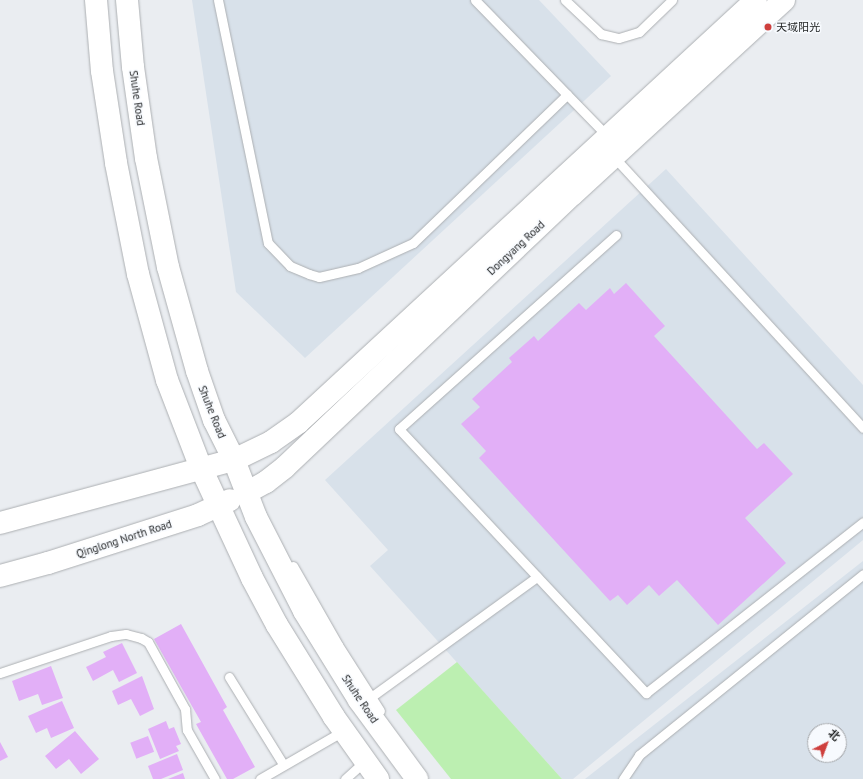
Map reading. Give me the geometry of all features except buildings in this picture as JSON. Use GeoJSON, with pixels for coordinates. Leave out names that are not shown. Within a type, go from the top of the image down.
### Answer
{"type":"FeatureCollection","features":[{"type":"Feature","properties":{"kind":"main road"},"geometry":{"type":"LineString","coordinates":[[96,0],[102,71],[116,163],[136,267],[167,380],[201,468],[218,507],[277,625],[343,731],[378,779]]}},
{"type":"Feature","properties":{"kind":"main road","name":"Shuhe Road"},"geometry":{"type":"LineString","coordinates":[[127,0],[133,68],[146,158],[168,267],[196,371],[214,420],[234,460],[256,517],[304,611],[368,703],[417,779]]}},
{"type":"Feature","properties":{"kind":"main road","name":"Dongyang Road"},"geometry":{"type":"LineString","coordinates":[[246,493],[266,482],[285,467],[611,147],[756,0]]}},
{"type":"Feature","properties":{"kind":"main road","name":"Dongyang Road"},"geometry":{"type":"LineString","coordinates":[[234,460],[271,442],[298,423],[611,147],[784,0]]}},
{"type":"Feature","properties":{"kind":"main road"},"geometry":{"type":"LineString","coordinates":[[0,523],[234,460]]}},
{"type":"Feature","properties":{"kind":"main road","name":"Qinglong North Road"},"geometry":{"type":"LineString","coordinates":[[0,576],[48,563],[218,507],[246,493]]}},
{"type":"Feature","properties":{"kind":"lane"},"geometry":{"type":"LineString","coordinates":[[218,0],[268,243],[290,266],[319,277],[358,268],[413,243],[566,95]]}},
{"type":"Feature","properties":{"kind":"lane"},"geometry":{"type":"LineString","coordinates":[[475,0],[566,95],[863,428]]}},
{"type":"Feature","properties":{"kind":"lane"},"geometry":{"type":"LineString","coordinates":[[565,0],[601,34],[619,38],[639,32],[667,2]]}},
{"type":"Feature","properties":{"kind":"lane"},"geometry":{"type":"LineString","coordinates":[[616,235],[399,429],[646,693],[863,522]]}},
{"type":"Feature","properties":{"kind":"lane"},"geometry":{"type":"LineString","coordinates":[[256,517],[286,553],[368,703],[427,779]]}},
{"type":"Feature","properties":{"kind":"lane"},"geometry":{"type":"LineString","coordinates":[[623,779],[639,755],[863,574]]}},
{"type":"Feature","properties":{"kind":"lane"},"geometry":{"type":"LineString","coordinates":[[368,703],[537,576]]}},
{"type":"Feature","properties":{"kind":"lane"},"geometry":{"type":"LineString","coordinates":[[0,673],[111,636],[126,634],[141,638],[148,642],[185,709],[187,730],[215,779]]}},
{"type":"Feature","properties":{"kind":"lane"},"geometry":{"type":"LineString","coordinates":[[229,677],[283,764]]}},
{"type":"Feature","properties":{"kind":"lane"},"geometry":{"type":"LineString","coordinates":[[260,779],[283,764],[343,731]]}},
{"type":"Feature","properties":{"kind":"lane"},"geometry":{"type":"LineString","coordinates":[[345,779],[365,761]]}},
{"type":"Feature","properties":{"kind":"shaded area"},"geometry":{"type":"Polygon","coordinates":[[[192,0],[539,0],[611,76],[305,358],[236,292],[192,0]]]}},
{"type":"Feature","properties":{"kind":"shaded area"},"geometry":{"type":"Polygon","coordinates":[[[666,169],[863,385],[863,540],[573,779],[562,779],[370,566],[388,550],[325,480],[666,169]]]}},
{"type":"Feature","properties":{"kind":"shaded area"},"geometry":{"type":"Polygon","coordinates":[[[863,561],[863,779],[585,779],[863,561]]]}},
{"type":"Feature","properties":{"kind":"green space"},"geometry":{"type":"Polygon","coordinates":[[[457,662],[562,779],[451,779],[396,710],[457,662]]]}},
{"type":"Feature","properties":{"kind":"place","name":"天域阳光"},"geometry":{"type":"Point","coordinates":[768,27]}}]}
